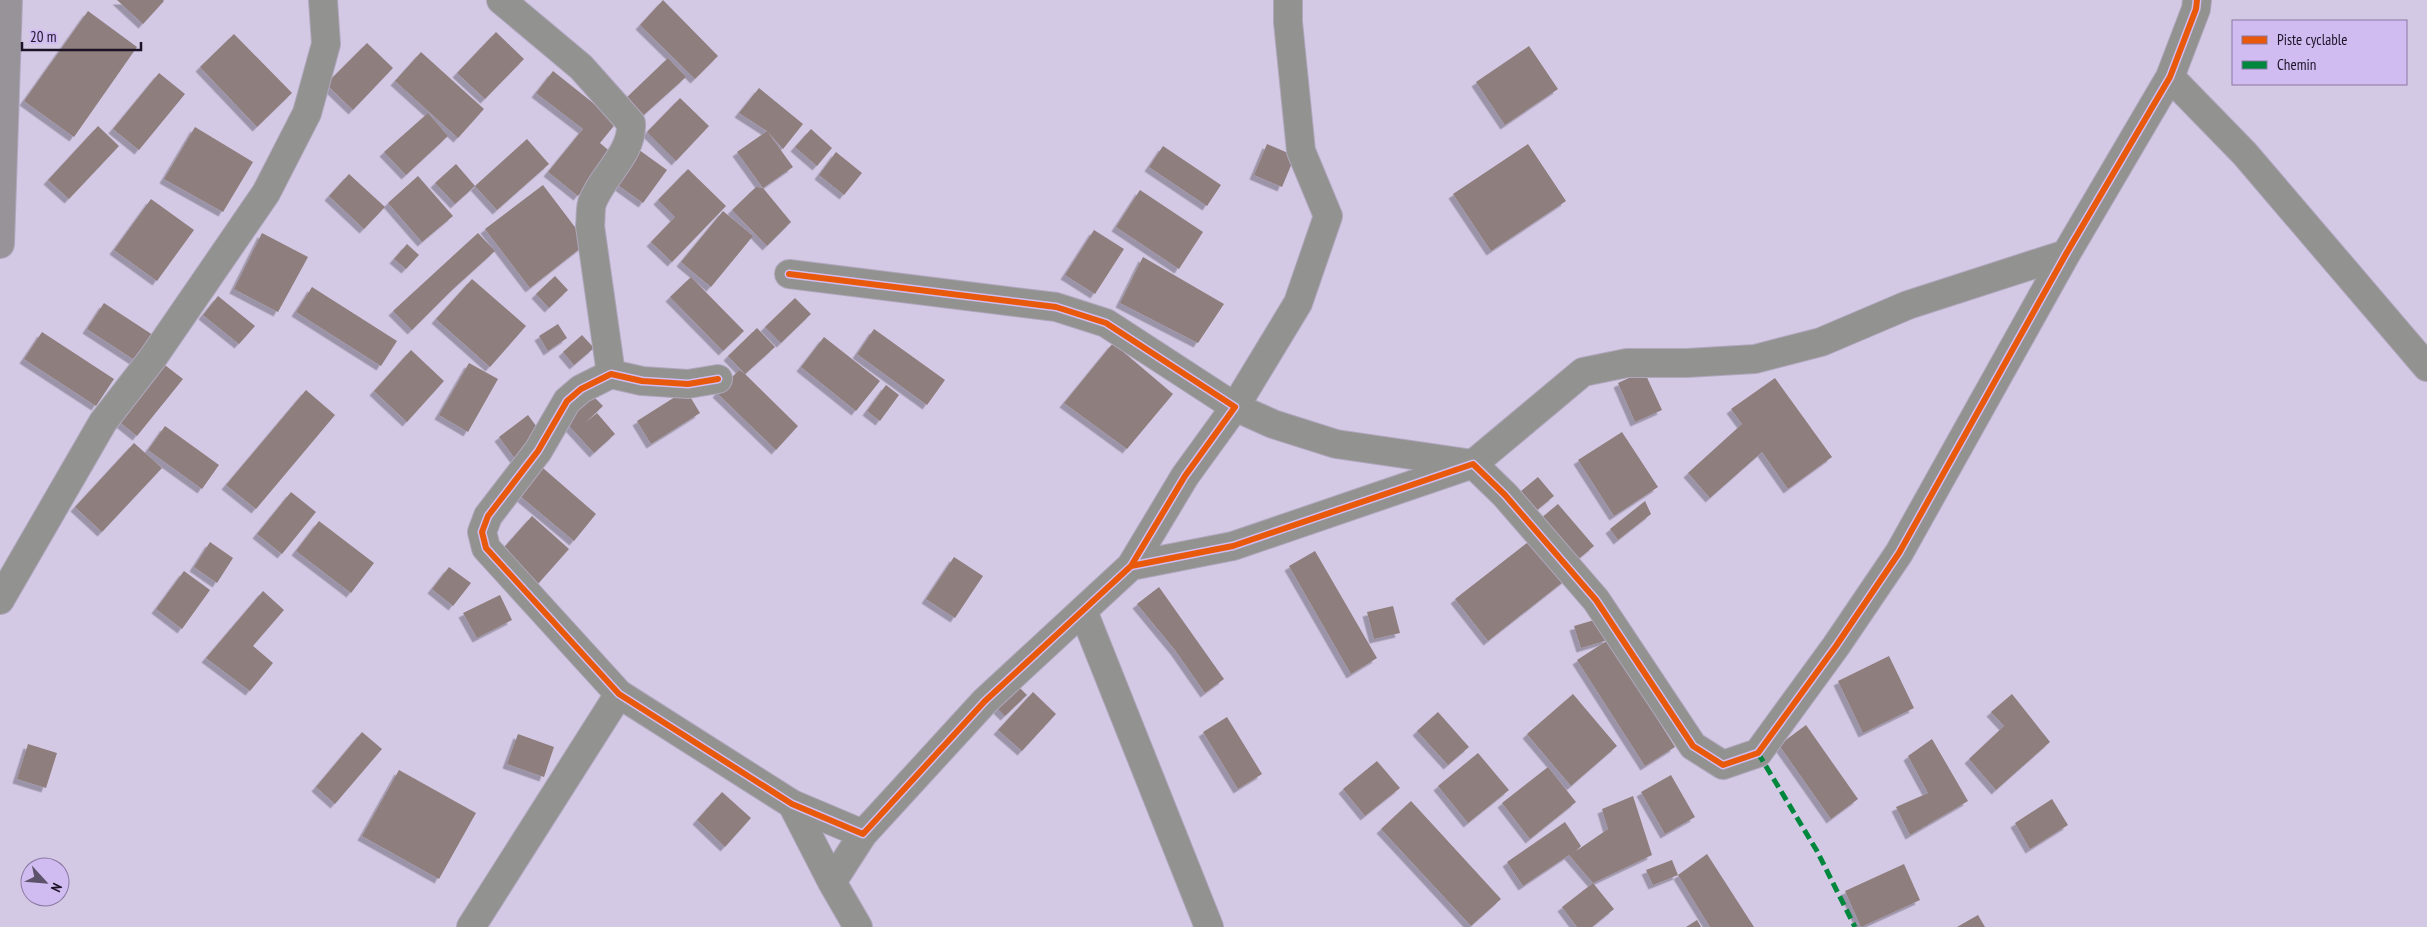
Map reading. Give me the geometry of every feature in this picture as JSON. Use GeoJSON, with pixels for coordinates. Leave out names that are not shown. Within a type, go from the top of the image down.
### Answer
{"type":"FeatureCollection","features":[{"type":"Feature","properties":{"kind":"main road"},"geometry":{"type":"LineString","coordinates":[[0,244],[8,0]]}},
{"type":"Feature","properties":{"kind":"street"},"geometry":{"type":"LineString","coordinates":[[0,600],[103,422],[152,360],[266,193],[307,113],[326,44],[323,0]]}},
{"type":"Feature","properties":{"kind":"street"},"geometry":{"type":"LineString","coordinates":[[501,0],[581,67],[631,123],[632,133],[628,144],[592,203],[590,226],[611,374]]}},
{"type":"Feature","properties":{"kind":"street"},"geometry":{"type":"LineString","coordinates":[[832,882],[863,834],[985,700],[1131,566],[1185,476],[1235,407],[1298,303],[1328,216],[1301,151],[1288,22],[1288,0]]}},
{"type":"Feature","properties":{"kind":"street"},"geometry":{"type":"LineString","coordinates":[[789,274],[1056,307],[1106,324],[1235,407],[1273,424],[1336,444],[1474,464],[1505,495],[1596,600],[1693,746],[1722,765],[1758,753],[1836,646],[1899,553],[2066,254],[2170,77],[2196,9],[2197,0]]}},
{"type":"Feature","properties":{"kind":"street"},"geometry":{"type":"LineString","coordinates":[[2170,77],[2245,154],[2427,367]]}},
{"type":"Feature","properties":{"kind":"street"},"geometry":{"type":"LineString","coordinates":[[1131,566],[1233,546],[1474,464],[1582,372],[1627,362],[1687,363],[1755,359],[1821,342],[1908,305],[2066,254]]}},
{"type":"Feature","properties":{"kind":"street"},"geometry":{"type":"LineString","coordinates":[[718,379],[688,384],[642,381],[611,374],[581,389],[567,401],[538,451],[488,516],[482,532],[486,548],[619,694],[792,804],[863,834]]}},
{"type":"Feature","properties":{"kind":"street"},"geometry":{"type":"LineString","coordinates":[[1083,610],[1208,927]]}},
{"type":"Feature","properties":{"kind":"street"},"geometry":{"type":"LineString","coordinates":[[471,927],[619,694]]}},
{"type":"Feature","properties":{"kind":"street"},"geometry":{"type":"LineString","coordinates":[[792,804],[832,882],[858,927]]}},
{"type":"Feature","properties":{"kind":"building"},"geometry":{"type":"Polygon","coordinates":[[[117,0],[163,0],[164,1],[143,24],[117,0]]]}},
{"type":"Feature","properties":{"kind":"building"},"geometry":{"type":"Polygon","coordinates":[[[663,0],[718,56],[695,79],[640,25],[663,0]]]}},
{"type":"Feature","properties":{"kind":"building"},"geometry":{"type":"Polygon","coordinates":[[[88,11],[137,47],[74,137],[24,101],[88,11]]]}},
{"type":"Feature","properties":{"kind":"building"},"geometry":{"type":"Polygon","coordinates":[[[496,32],[524,59],[485,99],[457,73],[496,32]]]}},
{"type":"Feature","properties":{"kind":"building"},"geometry":{"type":"Polygon","coordinates":[[[234,34],[292,93],[257,127],[200,67],[234,34]]]}},
{"type":"Feature","properties":{"kind":"building"},"geometry":{"type":"Polygon","coordinates":[[[367,43],[393,68],[353,110],[326,84],[367,43]]]}},
{"type":"Feature","properties":{"kind":"building"},"geometry":{"type":"Polygon","coordinates":[[[1529,46],[1558,89],[1505,125],[1476,82],[1529,46]]]}},
{"type":"Feature","properties":{"kind":"building"},"geometry":{"type":"Polygon","coordinates":[[[421,52],[484,109],[458,138],[395,81],[421,52]]]}},
{"type":"Feature","properties":{"kind":"building"},"geometry":{"type":"Polygon","coordinates":[[[668,58],[686,77],[637,121],[621,103],[668,58]]]}},
{"type":"Feature","properties":{"kind":"building"},"geometry":{"type":"Polygon","coordinates":[[[553,71],[617,122],[600,143],[613,154],[578,196],[548,172],[583,129],[536,93],[553,71]]]}},
{"type":"Feature","properties":{"kind":"building"},"geometry":{"type":"Polygon","coordinates":[[[159,73],[185,94],[139,150],[113,129],[159,73]]]}},
{"type":"Feature","properties":{"kind":"building"},"geometry":{"type":"Polygon","coordinates":[[[759,88],[803,124],[783,149],[767,131],[739,113],[759,88]]]}},
{"type":"Feature","properties":{"kind":"building"},"geometry":{"type":"Polygon","coordinates":[[[680,98],[709,126],[676,161],[647,132],[680,98]]]}},
{"type":"Feature","properties":{"kind":"building"},"geometry":{"type":"Polygon","coordinates":[[[428,113],[448,136],[406,175],[384,152],[428,113]]]}},
{"type":"Feature","properties":{"kind":"building"},"geometry":{"type":"Polygon","coordinates":[[[98,126],[119,146],[69,199],[48,180],[98,126]]]}},
{"type":"Feature","properties":{"kind":"building"},"geometry":{"type":"Polygon","coordinates":[[[195,127],[253,162],[223,212],[164,179],[195,127]]]}},
{"type":"Feature","properties":{"kind":"building"},"geometry":{"type":"Polygon","coordinates":[[[811,129],[832,148],[817,166],[795,147],[811,129]]]}},
{"type":"Feature","properties":{"kind":"building"},"geometry":{"type":"Polygon","coordinates":[[[767,131],[793,167],[763,188],[737,152],[767,131]]]}},
{"type":"Feature","properties":{"kind":"building"},"geometry":{"type":"Polygon","coordinates":[[[527,139],[549,164],[497,210],[475,186],[527,139]]]}},
{"type":"Feature","properties":{"kind":"building"},"geometry":{"type":"Polygon","coordinates":[[[1267,144],[1295,156],[1282,187],[1254,175],[1267,144]]]}},
{"type":"Feature","properties":{"kind":"building"},"geometry":{"type":"Polygon","coordinates":[[[1528,144],[1566,201],[1491,251],[1453,194],[1528,144]]]}},
{"type":"Feature","properties":{"kind":"building"},"geometry":{"type":"Polygon","coordinates":[[[1163,146],[1221,185],[1207,206],[1149,167],[1163,146]]]}},
{"type":"Feature","properties":{"kind":"building"},"geometry":{"type":"Polygon","coordinates":[[[635,147],[667,170],[643,203],[611,180],[635,147]]]}},
{"type":"Feature","properties":{"kind":"building"},"geometry":{"type":"Polygon","coordinates":[[[836,152],[862,173],[844,195],[819,175],[836,152]]]}},
{"type":"Feature","properties":{"kind":"building"},"geometry":{"type":"Polygon","coordinates":[[[456,164],[475,186],[455,204],[435,183],[456,164]]]}},
{"type":"Feature","properties":{"kind":"building"},"geometry":{"type":"Polygon","coordinates":[[[688,169],[726,206],[672,262],[651,242],[675,217],[658,200],[688,169]]]}},
{"type":"Feature","properties":{"kind":"building"},"geometry":{"type":"Polygon","coordinates":[[[349,174],[385,207],[364,229],[329,196],[349,174]]]}},
{"type":"Feature","properties":{"kind":"building"},"geometry":{"type":"Polygon","coordinates":[[[418,176],[453,216],[422,242],[388,203],[418,176]]]}},
{"type":"Feature","properties":{"kind":"building"},"geometry":{"type":"Polygon","coordinates":[[[543,185],[587,243],[530,288],[485,229],[543,185]]]}},
{"type":"Feature","properties":{"kind":"building"},"geometry":{"type":"Polygon","coordinates":[[[756,187],[763,188],[791,222],[767,246],[732,210],[756,187]]]}},
{"type":"Feature","properties":{"kind":"building"},"geometry":{"type":"Polygon","coordinates":[[[1140,190],[1203,232],[1179,269],[1116,227],[1140,190]]]}},
{"type":"Feature","properties":{"kind":"building"},"geometry":{"type":"Polygon","coordinates":[[[151,199],[194,230],[157,281],[114,250],[151,199]]]}},
{"type":"Feature","properties":{"kind":"building"},"geometry":{"type":"Polygon","coordinates":[[[723,211],[753,236],[711,287],[681,262],[723,211]]]}},
{"type":"Feature","properties":{"kind":"building"},"geometry":{"type":"Polygon","coordinates":[[[1094,230],[1124,249],[1095,294],[1065,275],[1094,230]]]}},
{"type":"Feature","properties":{"kind":"building"},"geometry":{"type":"Polygon","coordinates":[[[262,233],[308,257],[278,312],[234,289],[262,233]]]}},
{"type":"Feature","properties":{"kind":"building"},"geometry":{"type":"Polygon","coordinates":[[[478,233],[495,251],[412,330],[393,311],[478,233]]]}},
{"type":"Feature","properties":{"kind":"building"},"geometry":{"type":"Polygon","coordinates":[[[407,244],[419,255],[406,269],[394,259],[407,244]]]}},
{"type":"Feature","properties":{"kind":"building"},"geometry":{"type":"Polygon","coordinates":[[[1143,257],[1224,304],[1198,343],[1120,303],[1143,257]]]}},
{"type":"Feature","properties":{"kind":"building"},"geometry":{"type":"Polygon","coordinates":[[[555,276],[568,290],[549,308],[536,294],[555,276]]]}},
{"type":"Feature","properties":{"kind":"building"},"geometry":{"type":"Polygon","coordinates":[[[691,277],[744,331],[723,351],[670,297],[691,277]]]}},
{"type":"Feature","properties":{"kind":"building"},"geometry":{"type":"Polygon","coordinates":[[[472,279],[526,326],[490,367],[436,319],[472,279]]]}},
{"type":"Feature","properties":{"kind":"building"},"geometry":{"type":"Polygon","coordinates":[[[312,287],[397,341],[381,366],[296,312],[312,287]]]}},
{"type":"Feature","properties":{"kind":"building"},"geometry":{"type":"Polygon","coordinates":[[[218,296],[255,326],[239,344],[203,315],[218,296]]]}},
{"type":"Feature","properties":{"kind":"building"},"geometry":{"type":"Polygon","coordinates":[[[795,298],[811,314],[781,343],[765,327],[795,298]]]}},
{"type":"Feature","properties":{"kind":"building"},"geometry":{"type":"Polygon","coordinates":[[[104,303],[159,339],[142,365],[87,329],[104,303]]]}},
{"type":"Feature","properties":{"kind":"building"},"geometry":{"type":"Polygon","coordinates":[[[558,324],[567,338],[548,351],[539,336],[558,324]]]}},
{"type":"Feature","properties":{"kind":"building"},"geometry":{"type":"Polygon","coordinates":[[[757,328],[775,347],[745,374],[728,356],[757,328]]]}},
{"type":"Feature","properties":{"kind":"building"},"geometry":{"type":"Polygon","coordinates":[[[874,329],[945,380],[927,405],[857,354],[874,329]]]}},
{"type":"Feature","properties":{"kind":"building"},"geometry":{"type":"Polygon","coordinates":[[[42,332],[114,379],[96,406],[24,359],[42,332]]]}},
{"type":"Feature","properties":{"kind":"building"},"geometry":{"type":"Polygon","coordinates":[[[582,335],[594,348],[574,365],[563,352],[582,335]]]}},
{"type":"Feature","properties":{"kind":"building"},"geometry":{"type":"Polygon","coordinates":[[[824,337],[880,381],[856,411],[801,367],[824,337]]]}},
{"type":"Feature","properties":{"kind":"building"},"geometry":{"type":"Polygon","coordinates":[[[1113,343],[1173,394],[1127,449],[1064,403],[1113,343]]]}},
{"type":"Feature","properties":{"kind":"building"},"geometry":{"type":"Polygon","coordinates":[[[411,350],[444,381],[407,422],[374,391],[411,350]]]}},
{"type":"Feature","properties":{"kind":"building"},"geometry":{"type":"Polygon","coordinates":[[[157,359],[183,379],[137,436],[112,416],[157,359]]]}},
{"type":"Feature","properties":{"kind":"building"},"geometry":{"type":"Polygon","coordinates":[[[469,363],[498,379],[468,432],[439,415],[469,363]]]}},
{"type":"Feature","properties":{"kind":"building"},"geometry":{"type":"Polygon","coordinates":[[[739,370],[798,426],[776,450],[717,393],[739,370]]]}},
{"type":"Feature","properties":{"kind":"building"},"geometry":{"type":"Polygon","coordinates":[[[1644,371],[1662,410],[1635,422],[1618,383],[1644,371]]]}},
{"type":"Feature","properties":{"kind":"building"},"geometry":{"type":"Polygon","coordinates":[[[1775,378],[1832,457],[1788,489],[1762,452],[1710,498],[1688,473],[1742,424],[1731,409],[1775,378]]]}},
{"type":"Feature","properties":{"kind":"building"},"geometry":{"type":"Polygon","coordinates":[[[886,385],[899,395],[880,421],[867,411],[886,385]]]}},
{"type":"Feature","properties":{"kind":"building"},"geometry":{"type":"Polygon","coordinates":[[[306,390],[335,415],[256,509],[226,485],[306,390]]]}},
{"type":"Feature","properties":{"kind":"building"},"geometry":{"type":"Polygon","coordinates":[[[587,390],[603,406],[585,423],[597,413],[615,434],[594,453],[560,416],[587,390]]]}},
{"type":"Feature","properties":{"kind":"building"},"geometry":{"type":"Polygon","coordinates":[[[686,390],[700,413],[651,444],[637,421],[686,390]]]}},
{"type":"Feature","properties":{"kind":"building"},"geometry":{"type":"Polygon","coordinates":[[[528,415],[545,438],[516,460],[499,437],[528,415]]]}},
{"type":"Feature","properties":{"kind":"building"},"geometry":{"type":"Polygon","coordinates":[[[165,426],[219,465],[202,489],[148,450],[165,426]]]}},
{"type":"Feature","properties":{"kind":"building"},"geometry":{"type":"Polygon","coordinates":[[[1622,432],[1658,487],[1614,516],[1578,460],[1622,432]]]}},
{"type":"Feature","properties":{"kind":"building"},"geometry":{"type":"Polygon","coordinates":[[[134,443],[162,468],[102,532],[75,507],[134,443]]]}},
{"type":"Feature","properties":{"kind":"building"},"geometry":{"type":"Polygon","coordinates":[[[536,462],[596,514],[574,541],[513,490],[536,462]]]}},
{"type":"Feature","properties":{"kind":"building"},"geometry":{"type":"Polygon","coordinates":[[[1538,477],[1554,496],[1531,515],[1515,496],[1538,477]]]}},
{"type":"Feature","properties":{"kind":"building"},"geometry":{"type":"Polygon","coordinates":[[[291,492],[316,512],[282,554],[257,534],[291,492]]]}},
{"type":"Feature","properties":{"kind":"building"},"geometry":{"type":"Polygon","coordinates":[[[1645,501],[1651,514],[1618,540],[1610,529],[1645,501]]]}},
{"type":"Feature","properties":{"kind":"building"},"geometry":{"type":"Polygon","coordinates":[[[1558,504],[1594,546],[1576,561],[1540,519],[1558,504]]]}},
{"type":"Feature","properties":{"kind":"building"},"geometry":{"type":"Polygon","coordinates":[[[532,516],[569,549],[537,585],[500,552],[532,516]]]}},
{"type":"Feature","properties":{"kind":"building"},"geometry":{"type":"Polygon","coordinates":[[[319,521],[374,563],[351,593],[296,551],[319,521]]]}},
{"type":"Feature","properties":{"kind":"building"},"geometry":{"type":"Polygon","coordinates":[[[1536,536],[1568,578],[1488,641],[1455,599],[1536,536]]]}},
{"type":"Feature","properties":{"kind":"building"},"geometry":{"type":"Polygon","coordinates":[[[210,542],[233,558],[217,583],[194,567],[210,542]]]}},
{"type":"Feature","properties":{"kind":"building"},"geometry":{"type":"Polygon","coordinates":[[[1315,551],[1377,658],[1351,674],[1289,566],[1315,551]]]}},
{"type":"Feature","properties":{"kind":"building"},"geometry":{"type":"Polygon","coordinates":[[[954,557],[983,576],[955,618],[926,599],[954,557]]]}},
{"type":"Feature","properties":{"kind":"building"},"geometry":{"type":"Polygon","coordinates":[[[449,567],[471,583],[453,606],[432,589],[449,567]]]}},
{"type":"Feature","properties":{"kind":"building"},"geometry":{"type":"Polygon","coordinates":[[[184,571],[210,590],[182,629],[156,609],[184,571]]]}},
{"type":"Feature","properties":{"kind":"building"},"geometry":{"type":"Polygon","coordinates":[[[1159,587],[1224,679],[1205,693],[1175,650],[1137,604],[1159,587]]]}},
{"type":"Feature","properties":{"kind":"building"},"geometry":{"type":"Polygon","coordinates":[[[263,591],[284,610],[253,646],[273,663],[250,691],[206,658],[263,591]]]}},
{"type":"Feature","properties":{"kind":"building"},"geometry":{"type":"Polygon","coordinates":[[[500,595],[512,620],[477,638],[463,613],[500,595]]]}},
{"type":"Feature","properties":{"kind":"building"},"geometry":{"type":"Polygon","coordinates":[[[1393,606],[1400,633],[1374,639],[1367,612],[1393,606]]]}},
{"type":"Feature","properties":{"kind":"building"},"geometry":{"type":"Polygon","coordinates":[[[1601,618],[1608,640],[1581,648],[1574,626],[1601,618]]]}},
{"type":"Feature","properties":{"kind":"building"},"geometry":{"type":"Polygon","coordinates":[[[1608,640],[1675,747],[1645,766],[1577,660],[1608,640]]]}},
{"type":"Feature","properties":{"kind":"building"},"geometry":{"type":"Polygon","coordinates":[[[1889,656],[1914,708],[1863,733],[1838,681],[1889,656]]]}},
{"type":"Feature","properties":{"kind":"building"},"geometry":{"type":"Polygon","coordinates":[[[1018,686],[1027,695],[1005,716],[996,707],[1018,686]]]}},
{"type":"Feature","properties":{"kind":"building"},"geometry":{"type":"Polygon","coordinates":[[[1033,692],[1056,714],[1022,751],[998,730],[1033,692]]]}},
{"type":"Feature","properties":{"kind":"building"},"geometry":{"type":"Polygon","coordinates":[[[1573,694],[1617,746],[1571,786],[1527,734],[1573,694]]]}},
{"type":"Feature","properties":{"kind":"building"},"geometry":{"type":"Polygon","coordinates":[[[2012,694],[2050,742],[1996,790],[1969,759],[2004,726],[1991,712],[2012,694]]]}},
{"type":"Feature","properties":{"kind":"building"},"geometry":{"type":"Polygon","coordinates":[[[1438,712],[1469,747],[1448,765],[1417,731],[1438,712]]]}},
{"type":"Feature","properties":{"kind":"building"},"geometry":{"type":"Polygon","coordinates":[[[1227,717],[1262,774],[1238,789],[1203,732],[1227,717]]]}},
{"type":"Feature","properties":{"kind":"building"},"geometry":{"type":"Polygon","coordinates":[[[1806,725],[1858,799],[1831,819],[1779,745],[1806,725]]]}},
{"type":"Feature","properties":{"kind":"building"},"geometry":{"type":"Polygon","coordinates":[[[362,732],[382,749],[335,804],[316,787],[362,732]]]}},
{"type":"Feature","properties":{"kind":"building"},"geometry":{"type":"Polygon","coordinates":[[[518,734],[554,747],[544,777],[507,764],[518,734]]]}},
{"type":"Feature","properties":{"kind":"building"},"geometry":{"type":"Polygon","coordinates":[[[1932,739],[1968,801],[1910,835],[1896,807],[1928,793],[1908,756],[1932,739]]]}},
{"type":"Feature","properties":{"kind":"building"},"geometry":{"type":"Polygon","coordinates":[[[28,744],[57,753],[46,788],[17,779],[28,744]]]}},
{"type":"Feature","properties":{"kind":"building"},"geometry":{"type":"Polygon","coordinates":[[[1478,753],[1509,790],[1468,823],[1438,786],[1478,753]]]}},
{"type":"Feature","properties":{"kind":"building"},"geometry":{"type":"Polygon","coordinates":[[[1377,761],[1400,788],[1365,816],[1343,789],[1377,761]]]}},
{"type":"Feature","properties":{"kind":"building"},"geometry":{"type":"Polygon","coordinates":[[[1548,767],[1576,802],[1530,839],[1502,803],[1548,767]]]}},
{"type":"Feature","properties":{"kind":"building"},"geometry":{"type":"Polygon","coordinates":[[[399,770],[476,813],[439,879],[362,836],[399,770]]]}},
{"type":"Feature","properties":{"kind":"building"},"geometry":{"type":"Polygon","coordinates":[[[1671,775],[1695,817],[1665,834],[1641,792],[1671,775]]]}},
{"type":"Feature","properties":{"kind":"building"},"geometry":{"type":"Polygon","coordinates":[[[722,792],[751,818],[725,847],[697,820],[722,792]]]}},
{"type":"Feature","properties":{"kind":"building"},"geometry":{"type":"Polygon","coordinates":[[[1633,796],[1652,855],[1593,883],[1569,855],[1523,886],[1507,862],[1565,822],[1581,846],[1576,851],[1608,829],[1602,809],[1633,796]]]}},
{"type":"Feature","properties":{"kind":"building"},"geometry":{"type":"Polygon","coordinates":[[[2052,799],[2068,825],[2030,849],[2015,823],[2052,799]]]}},
{"type":"Feature","properties":{"kind":"building"},"geometry":{"type":"Polygon","coordinates":[[[1411,801],[1501,899],[1471,926],[1381,829],[1411,801]]]}},
{"type":"Feature","properties":{"kind":"building"},"geometry":{"type":"Polygon","coordinates":[[[1707,854],[1754,927],[1710,927],[1678,875],[1707,854]]]}},
{"type":"Feature","properties":{"kind":"building"},"geometry":{"type":"Polygon","coordinates":[[[1672,860],[1678,875],[1653,885],[1646,870],[1672,860]]]}},
{"type":"Feature","properties":{"kind":"building"},"geometry":{"type":"Polygon","coordinates":[[[1904,864],[1920,900],[1861,927],[1845,891],[1904,864]]]}},
{"type":"Feature","properties":{"kind":"building"},"geometry":{"type":"Polygon","coordinates":[[[1593,883],[1614,909],[1592,927],[1577,927],[1562,907],[1593,883]]]}},
{"type":"Feature","properties":{"kind":"building"},"geometry":{"type":"Polygon","coordinates":[[[1978,915],[1985,927],[1957,927],[1978,915]]]}},
{"type":"Feature","properties":{"kind":"building"},"geometry":{"type":"Polygon","coordinates":[[[1697,920],[1701,927],[1686,927],[1697,920]]]}},
{"type":"Feature","properties":{"kind":"marked path"},"geometry":{"type":"LineString","coordinates":[[1758,753],[1817,851],[1855,927]]}},
{"type":"Feature","properties":{"kind":"cycle path"},"geometry":{"type":"LineString","coordinates":[[1131,566],[1233,546],[1473,464],[1505,495],[1596,600],[1693,746],[1723,765],[1758,753],[1836,646],[1899,553],[2066,254],[2170,77],[2196,9],[2197,0]]}},
{"type":"Feature","properties":{"kind":"cycle path"},"geometry":{"type":"LineString","coordinates":[[718,379],[688,384],[642,381],[611,374],[581,389],[567,401],[538,451],[488,516],[482,532],[486,548],[619,694],[792,804],[863,834],[985,701],[1131,566],[1185,476],[1235,407],[1106,323],[1056,307],[789,274]]}}]}
